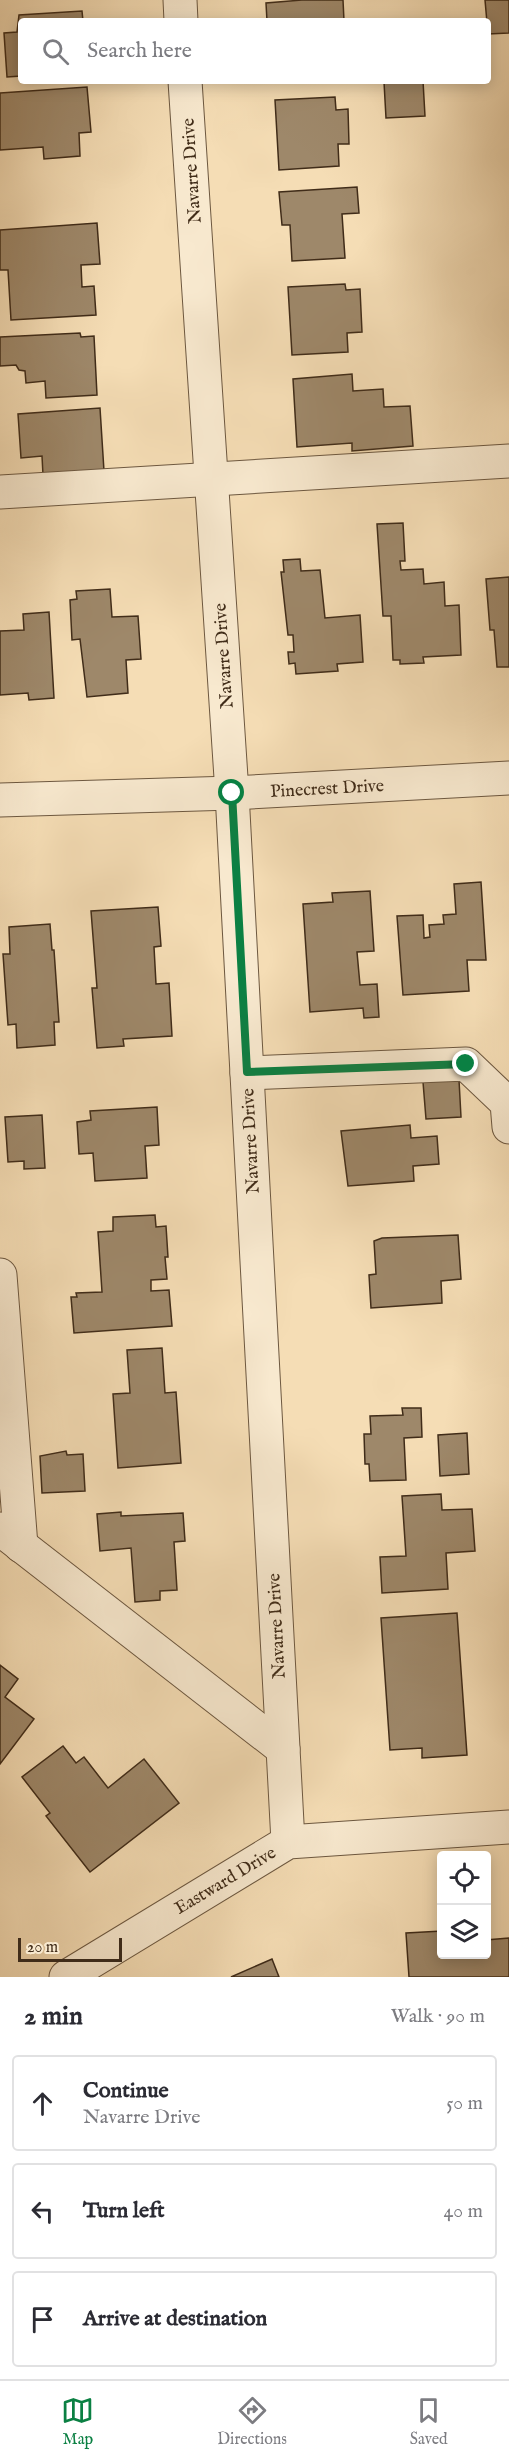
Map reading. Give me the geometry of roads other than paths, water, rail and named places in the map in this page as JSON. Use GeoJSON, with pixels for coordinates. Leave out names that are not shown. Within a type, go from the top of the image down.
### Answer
{"type":"FeatureCollection","features":[{"type":"Feature","properties":{"kind":"street"},"geometry":{"type":"LineString","coordinates":[[180,0],[181,18]]}},
{"type":"Feature","properties":{"kind":"street","name":"Navarre Drive"},"geometry":{"type":"LineString","coordinates":[[185,84],[232,793],[288,1842]]}},
{"type":"Feature","properties":{"kind":"street"},"geometry":{"type":"LineString","coordinates":[[0,492],[509,461]]}},
{"type":"Feature","properties":{"kind":"street","name":"Pinecrest Drive"},"geometry":{"type":"LineString","coordinates":[[0,800],[232,793],[509,778]]}},
{"type":"Feature","properties":{"kind":"street"},"geometry":{"type":"LineString","coordinates":[[247,1072],[466,1064],[507,1102],[509,1127]]}},
{"type":"Feature","properties":{"kind":"street"},"geometry":{"type":"LineString","coordinates":[[0,1275],[11,1537],[283,1749]]}},
{"type":"Feature","properties":{"kind":"street","name":"Eastward Drive"},"geometry":{"type":"LineString","coordinates":[[66,1977],[288,1842],[509,1827]]}}]}
